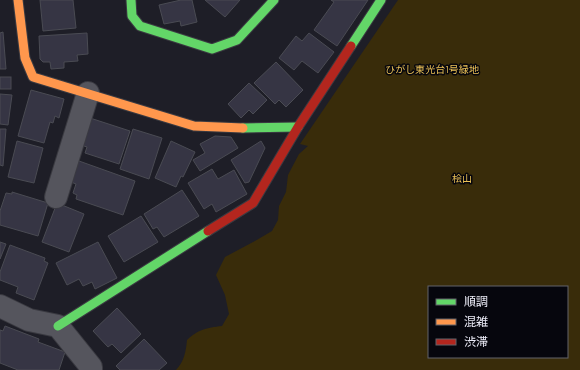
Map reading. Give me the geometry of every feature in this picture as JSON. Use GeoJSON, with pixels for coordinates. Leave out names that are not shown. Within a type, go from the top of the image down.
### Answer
{"type":"FeatureCollection","features":[{"type":"Feature","properties":{"kind":"street"},"geometry":{"type":"LineString","coordinates":[[18,0],[25,58],[33,77],[194,126],[252,128],[298,127]]}},
{"type":"Feature","properties":{"kind":"street"},"geometry":{"type":"LineString","coordinates":[[131,0],[132,16],[140,26],[212,49],[237,40],[274,0]]}},
{"type":"Feature","properties":{"kind":"street"},"geometry":{"type":"LineString","coordinates":[[58,326],[253,203],[298,127],[382,0]]}},
{"type":"Feature","properties":{"kind":"street"},"geometry":{"type":"LineString","coordinates":[[56,197],[88,94]]}},
{"type":"Feature","properties":{"kind":"street"},"geometry":{"type":"LineString","coordinates":[[0,306],[29,320],[58,326],[91,367],[91,370]]}},
{"type":"Feature","properties":{"kind":"green space","name":"桧山"},"geometry":{"type":"Polygon","coordinates":[[[398,0],[580,0],[580,370],[176,370],[184,356],[187,340],[195,333],[211,327],[222,326],[229,314],[225,295],[216,275],[225,257],[272,231],[278,220],[279,206],[286,192],[288,175],[299,154],[308,146],[300,144],[398,0]]]}},
{"type":"Feature","properties":{"kind":"building"},"geometry":{"type":"Polygon","coordinates":[[[40,0],[73,0],[76,28],[43,31],[40,0]]]}},
{"type":"Feature","properties":{"kind":"building"},"geometry":{"type":"Polygon","coordinates":[[[181,0],[192,0],[197,22],[181,26],[180,21],[164,24],[159,5],[181,0]]]}},
{"type":"Feature","properties":{"kind":"building"},"geometry":{"type":"Polygon","coordinates":[[[205,0],[240,0],[225,17],[205,0]]]}},
{"type":"Feature","properties":{"kind":"building"},"geometry":{"type":"Polygon","coordinates":[[[331,0],[368,0],[337,46],[314,30],[334,2],[331,0]]]}},
{"type":"Feature","properties":{"kind":"building"},"geometry":{"type":"Polygon","coordinates":[[[3,32],[6,69],[0,69],[0,33],[3,32]]]}},
{"type":"Feature","properties":{"kind":"building"},"geometry":{"type":"Polygon","coordinates":[[[87,33],[88,54],[77,55],[78,61],[64,62],[64,68],[51,69],[50,62],[43,62],[40,59],[39,36],[87,33]]]}},
{"type":"Feature","properties":{"kind":"building"},"geometry":{"type":"Polygon","coordinates":[[[309,33],[334,52],[318,73],[302,61],[294,70],[279,58],[296,36],[302,41],[309,33]]]}},
{"type":"Feature","properties":{"kind":"building"},"geometry":{"type":"Polygon","coordinates":[[[276,62],[303,90],[286,107],[279,100],[275,104],[254,83],[276,62]]]}},
{"type":"Feature","properties":{"kind":"building"},"geometry":{"type":"Polygon","coordinates":[[[0,77],[11,77],[11,89],[0,89],[0,77]]]}},
{"type":"Feature","properties":{"kind":"building"},"geometry":{"type":"Polygon","coordinates":[[[249,83],[267,100],[253,114],[249,110],[241,118],[228,104],[249,83]]]}},
{"type":"Feature","properties":{"kind":"building"},"geometry":{"type":"Polygon","coordinates":[[[31,90],[64,99],[59,118],[55,116],[53,123],[50,122],[44,143],[18,136],[31,90]]]}},
{"type":"Feature","properties":{"kind":"building"},"geometry":{"type":"Polygon","coordinates":[[[0,94],[12,95],[8,125],[0,124],[0,94]]]}},
{"type":"Feature","properties":{"kind":"building"},"geometry":{"type":"Polygon","coordinates":[[[90,118],[130,131],[119,164],[85,153],[87,147],[81,145],[90,118]]]}},
{"type":"Feature","properties":{"kind":"building"},"geometry":{"type":"Polygon","coordinates":[[[0,129],[6,129],[3,166],[0,165],[0,129]]]}},
{"type":"Feature","properties":{"kind":"building"},"geometry":{"type":"Polygon","coordinates":[[[133,129],[162,138],[149,179],[120,169],[133,129]]]}},
{"type":"Feature","properties":{"kind":"building"},"geometry":{"type":"Polygon","coordinates":[[[215,136],[231,137],[238,148],[200,171],[193,160],[205,153],[200,144],[215,136]]]}},
{"type":"Feature","properties":{"kind":"building"},"geometry":{"type":"Polygon","coordinates":[[[17,141],[43,148],[34,183],[8,177],[17,141]]]}},
{"type":"Feature","properties":{"kind":"building"},"geometry":{"type":"Polygon","coordinates":[[[171,141],[195,152],[183,177],[181,176],[176,187],[155,178],[171,141]]]}},
{"type":"Feature","properties":{"kind":"building"},"geometry":{"type":"Polygon","coordinates":[[[261,141],[265,148],[249,182],[245,183],[231,160],[261,141]]]}},
{"type":"Feature","properties":{"kind":"building"},"geometry":{"type":"Polygon","coordinates":[[[79,161],[135,181],[123,215],[76,199],[77,195],[73,193],[76,184],[71,182],[79,161]]]}},
{"type":"Feature","properties":{"kind":"building"},"geometry":{"type":"Polygon","coordinates":[[[212,169],[218,179],[234,170],[247,194],[216,212],[212,204],[204,209],[188,183],[212,169]]]}},
{"type":"Feature","properties":{"kind":"building"},"geometry":{"type":"Polygon","coordinates":[[[182,190],[199,216],[164,237],[157,227],[153,229],[144,214],[182,190]]]}},
{"type":"Feature","properties":{"kind":"building"},"geometry":{"type":"Polygon","coordinates":[[[12,192],[48,203],[38,236],[0,225],[0,211],[6,193],[12,194],[12,192]]]}},
{"type":"Feature","properties":{"kind":"building"},"geometry":{"type":"Polygon","coordinates":[[[57,203],[84,214],[69,252],[42,242],[57,203]]]}},
{"type":"Feature","properties":{"kind":"building"},"geometry":{"type":"Polygon","coordinates":[[[141,216],[158,242],[124,262],[108,236],[141,216]]]}},
{"type":"Feature","properties":{"kind":"building"},"geometry":{"type":"Polygon","coordinates":[[[0,242],[6,244],[0,259],[0,242]]]}},
{"type":"Feature","properties":{"kind":"building"},"geometry":{"type":"Polygon","coordinates":[[[98,242],[117,278],[95,289],[92,282],[83,286],[79,279],[67,285],[56,263],[98,242]]]}},
{"type":"Feature","properties":{"kind":"building"},"geometry":{"type":"Polygon","coordinates":[[[10,245],[45,258],[44,261],[48,263],[34,300],[16,293],[18,287],[0,280],[0,272],[10,245]]]}},
{"type":"Feature","properties":{"kind":"building"},"geometry":{"type":"Polygon","coordinates":[[[117,308],[141,334],[121,353],[112,344],[108,347],[93,331],[117,308]]]}},
{"type":"Feature","properties":{"kind":"building"},"geometry":{"type":"Polygon","coordinates":[[[5,326],[39,339],[38,342],[65,352],[59,370],[18,370],[0,363],[0,330],[3,331],[5,326]]]}},
{"type":"Feature","properties":{"kind":"building"},"geometry":{"type":"Polygon","coordinates":[[[144,339],[167,363],[159,370],[120,370],[116,366],[144,339]]]}},
{"type":"Feature","properties":{"kind":"traffic: fast"},"geometry":{"type":"LineString","coordinates":[[131,0],[132,16],[140,26],[212,49],[237,40],[274,0]]}},
{"type":"Feature","properties":{"kind":"traffic: fast"},"geometry":{"type":"LineString","coordinates":[[351,46],[381,0]]}},
{"type":"Feature","properties":{"kind":"traffic: fast"},"geometry":{"type":"LineString","coordinates":[[243,128],[298,127]]}},
{"type":"Feature","properties":{"kind":"traffic: fast"},"geometry":{"type":"LineString","coordinates":[[58,326],[208,231]]}},
{"type":"Feature","properties":{"kind":"traffic: slow"},"geometry":{"type":"LineString","coordinates":[[18,0],[25,58],[33,77],[194,126],[243,128]]}},
{"type":"Feature","properties":{"kind":"traffic: jam"},"geometry":{"type":"LineString","coordinates":[[208,231],[253,203],[298,127],[351,46]]}},
{"type":"Feature","properties":{"kind":"park label","name":"ひがし東光台1号緑地"},"geometry":{"type":"Point","coordinates":[432,69]}}]}
